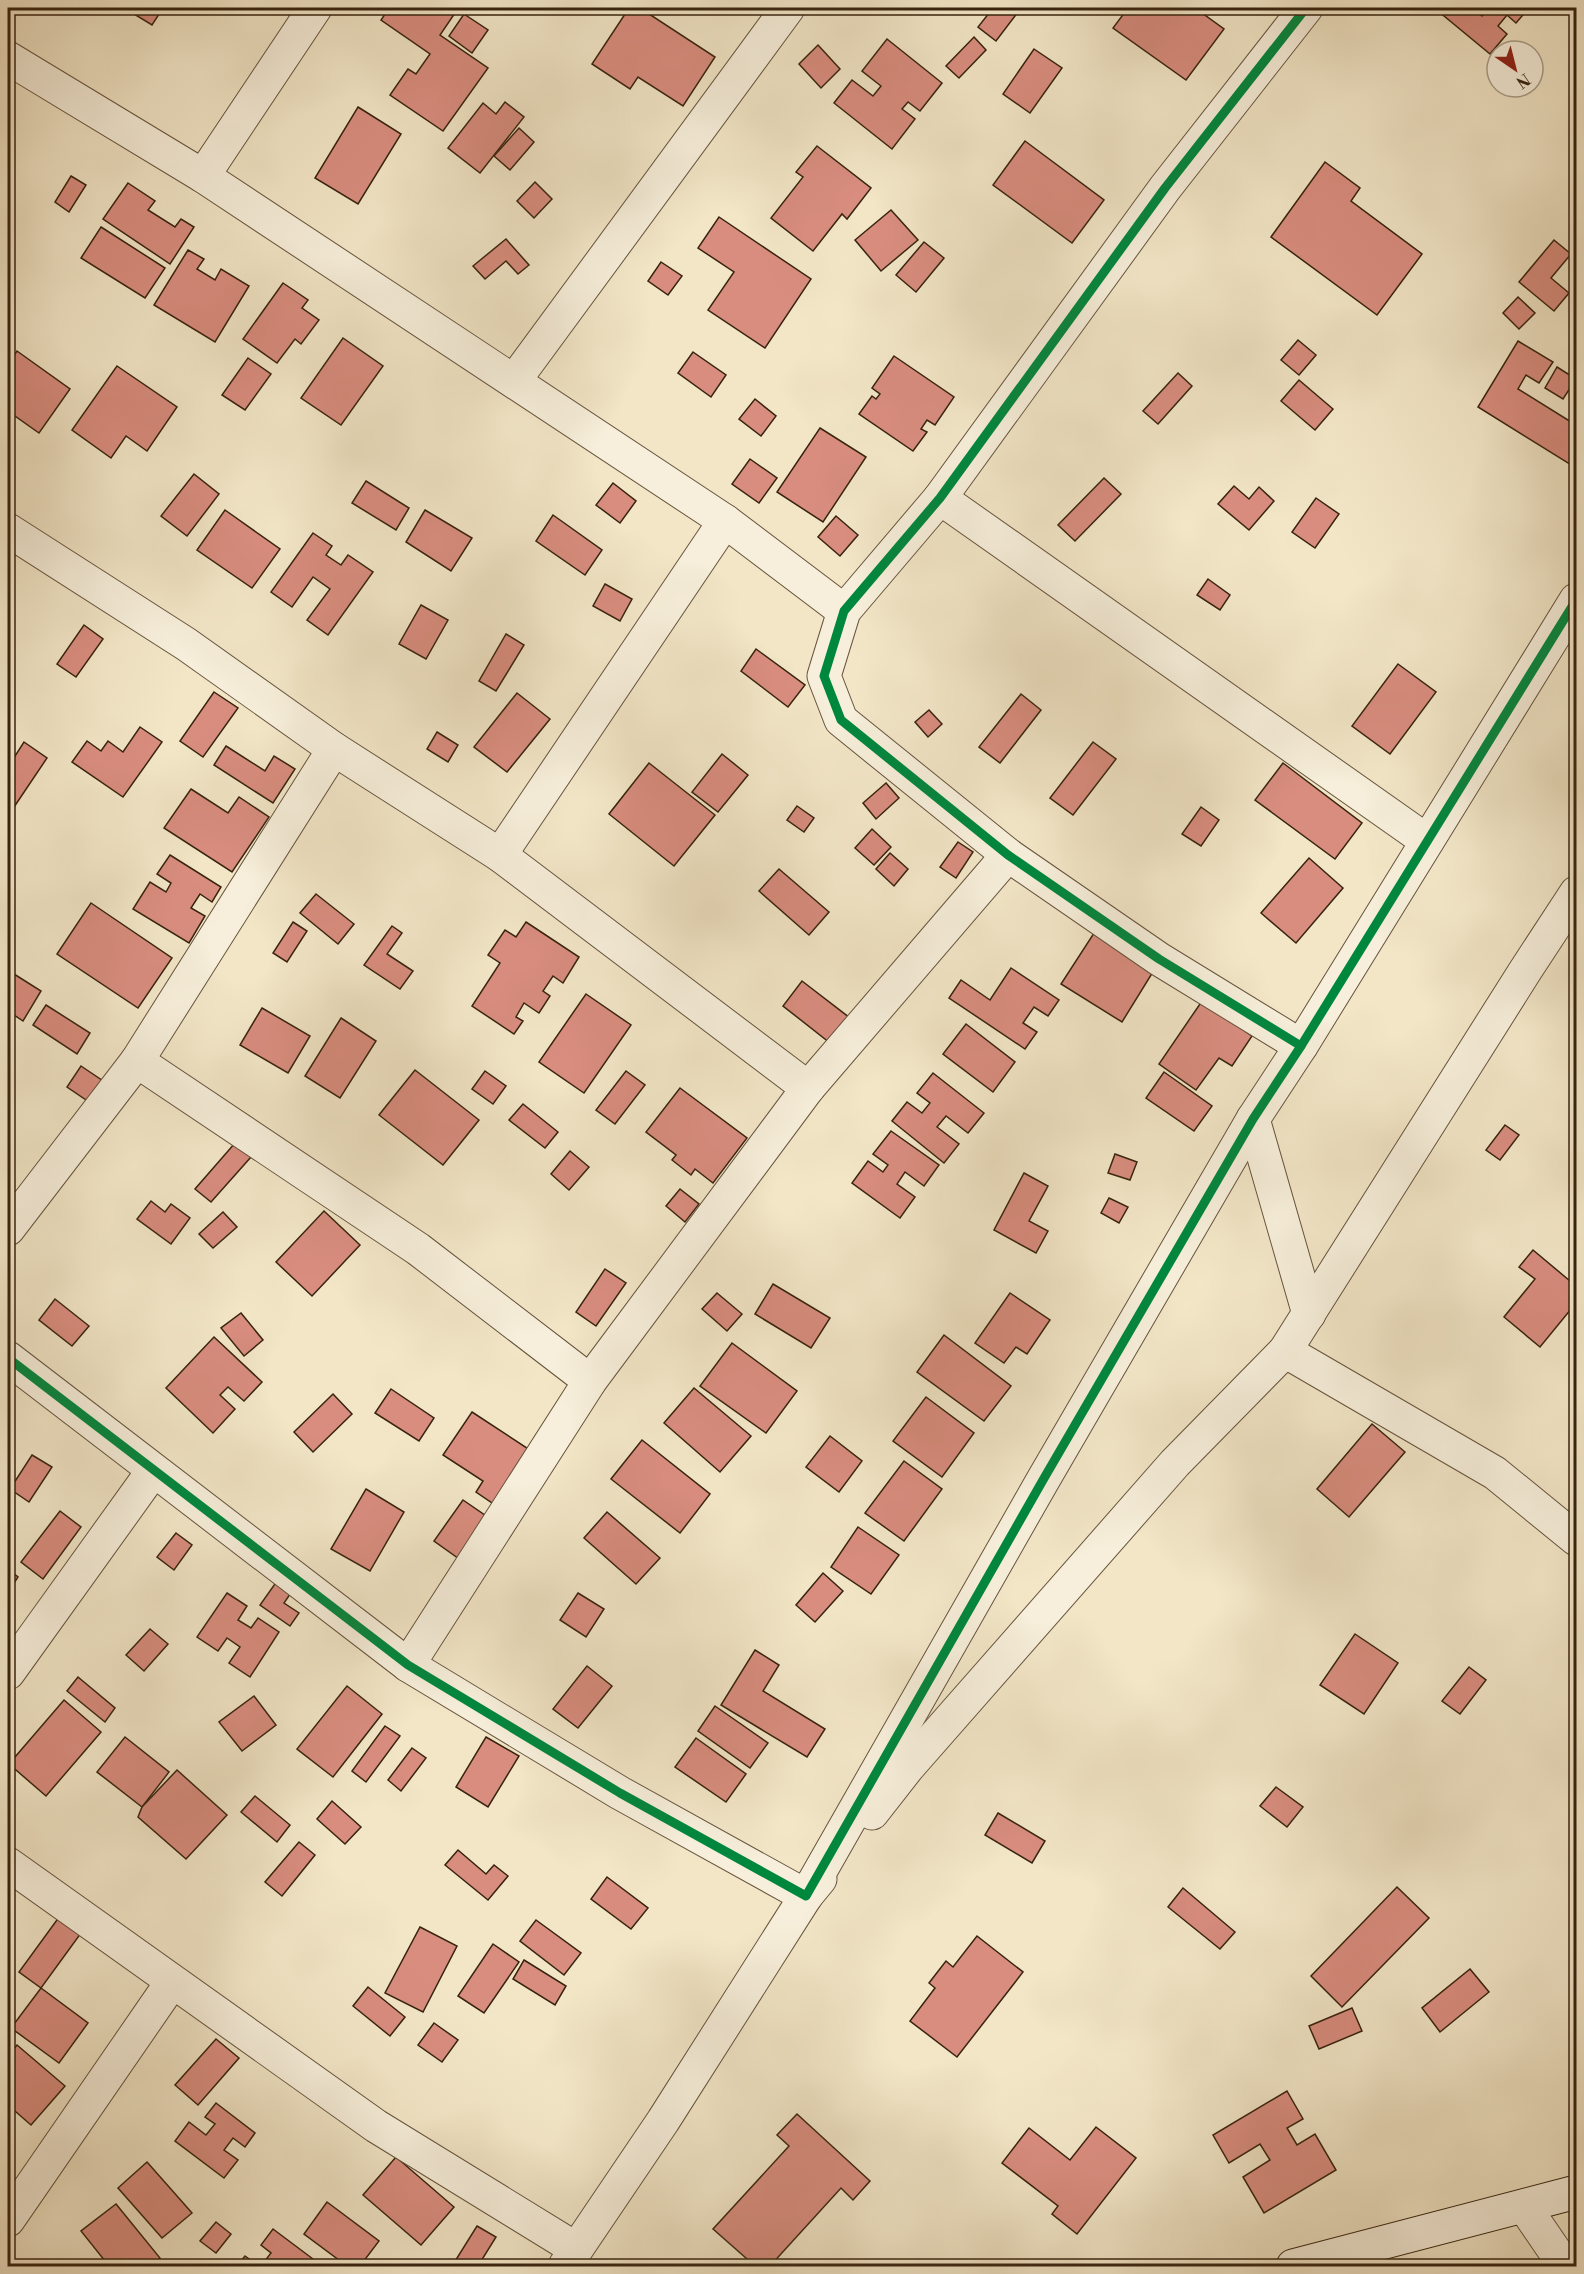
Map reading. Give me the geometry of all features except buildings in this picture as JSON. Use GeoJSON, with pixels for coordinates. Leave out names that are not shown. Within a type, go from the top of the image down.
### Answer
{"type":"FeatureCollection","features":[{"type":"Feature","properties":{"kind":"street"},"geometry":{"type":"LineString","coordinates":[[203,176],[315,8]]}},
{"type":"Feature","properties":{"kind":"street"},"geometry":{"type":"LineString","coordinates":[[514,381],[789,8]]}},
{"type":"Feature","properties":{"kind":"street"},"geometry":{"type":"LineString","coordinates":[[1301,1046],[1159,959],[1008,855],[841,720],[824,676],[844,611],[940,498],[1165,188],[1306,8]]}},
{"type":"Feature","properties":{"kind":"street"},"geometry":{"type":"LineString","coordinates":[[8,58],[203,176],[514,381],[725,521],[844,611]]}},
{"type":"Feature","properties":{"kind":"street"},"geometry":{"type":"LineString","coordinates":[[940,498],[1427,841]]}},
{"type":"Feature","properties":{"kind":"street"},"geometry":{"type":"LineString","coordinates":[[500,855],[725,521]]}},
{"type":"Feature","properties":{"kind":"street"},"geometry":{"type":"LineString","coordinates":[[8,532],[186,644],[334,749],[500,855],[808,1088]]}},
{"type":"Feature","properties":{"kind":"street"},"geometry":{"type":"LineString","coordinates":[[8,1864],[376,2126],[570,2258],[663,2121],[806,1896],[1043,1480],[1253,1119],[1301,1046],[1576,600]]}},
{"type":"Feature","properties":{"kind":"street"},"geometry":{"type":"LineString","coordinates":[[8,1229],[137,1061],[334,749]]}},
{"type":"Feature","properties":{"kind":"street"},"geometry":{"type":"LineString","coordinates":[[408,1665],[590,1381],[808,1088],[1008,855]]}},
{"type":"Feature","properties":{"kind":"street"},"geometry":{"type":"LineString","coordinates":[[806,1896],[908,1767],[1167,1472],[1286,1351],[1518,981],[1576,893]]}},
{"type":"Feature","properties":{"kind":"street"},"geometry":{"type":"LineString","coordinates":[[137,1061],[418,1249],[590,1381]]}},
{"type":"Feature","properties":{"kind":"street"},"geometry":{"type":"LineString","coordinates":[[1253,1119],[1309,1314]]}},
{"type":"Feature","properties":{"kind":"street"},"geometry":{"type":"LineString","coordinates":[[1286,1351],[1495,1473],[1576,1539]]}},
{"type":"Feature","properties":{"kind":"street"},"geometry":{"type":"LineString","coordinates":[[8,1358],[408,1665],[620,1793],[806,1896]]}},
{"type":"Feature","properties":{"kind":"street"},"geometry":{"type":"LineString","coordinates":[[8,1673],[153,1471]]}},
{"type":"Feature","properties":{"kind":"street"},"geometry":{"type":"LineString","coordinates":[[8,2220],[172,1982]]}},
{"type":"Feature","properties":{"kind":"street"},"geometry":{"type":"LineString","coordinates":[[1293,2266],[1576,2192]]}},
{"type":"Feature","properties":{"kind":"street"},"geometry":{"type":"LineString","coordinates":[[1524,2206],[1564,2266]]}},
{"type":"Feature","properties":{"kind":"cycle path"},"geometry":{"type":"LineString","coordinates":[[1301,1046],[1159,959],[1008,855],[841,720],[824,676],[844,611],[940,498],[1165,188],[1306,8]]}},
{"type":"Feature","properties":{"kind":"cycle path"},"geometry":{"type":"LineString","coordinates":[[8,1358],[408,1665],[620,1793],[806,1896],[1043,1480],[1253,1119],[1301,1046],[1576,600]]}}]}
